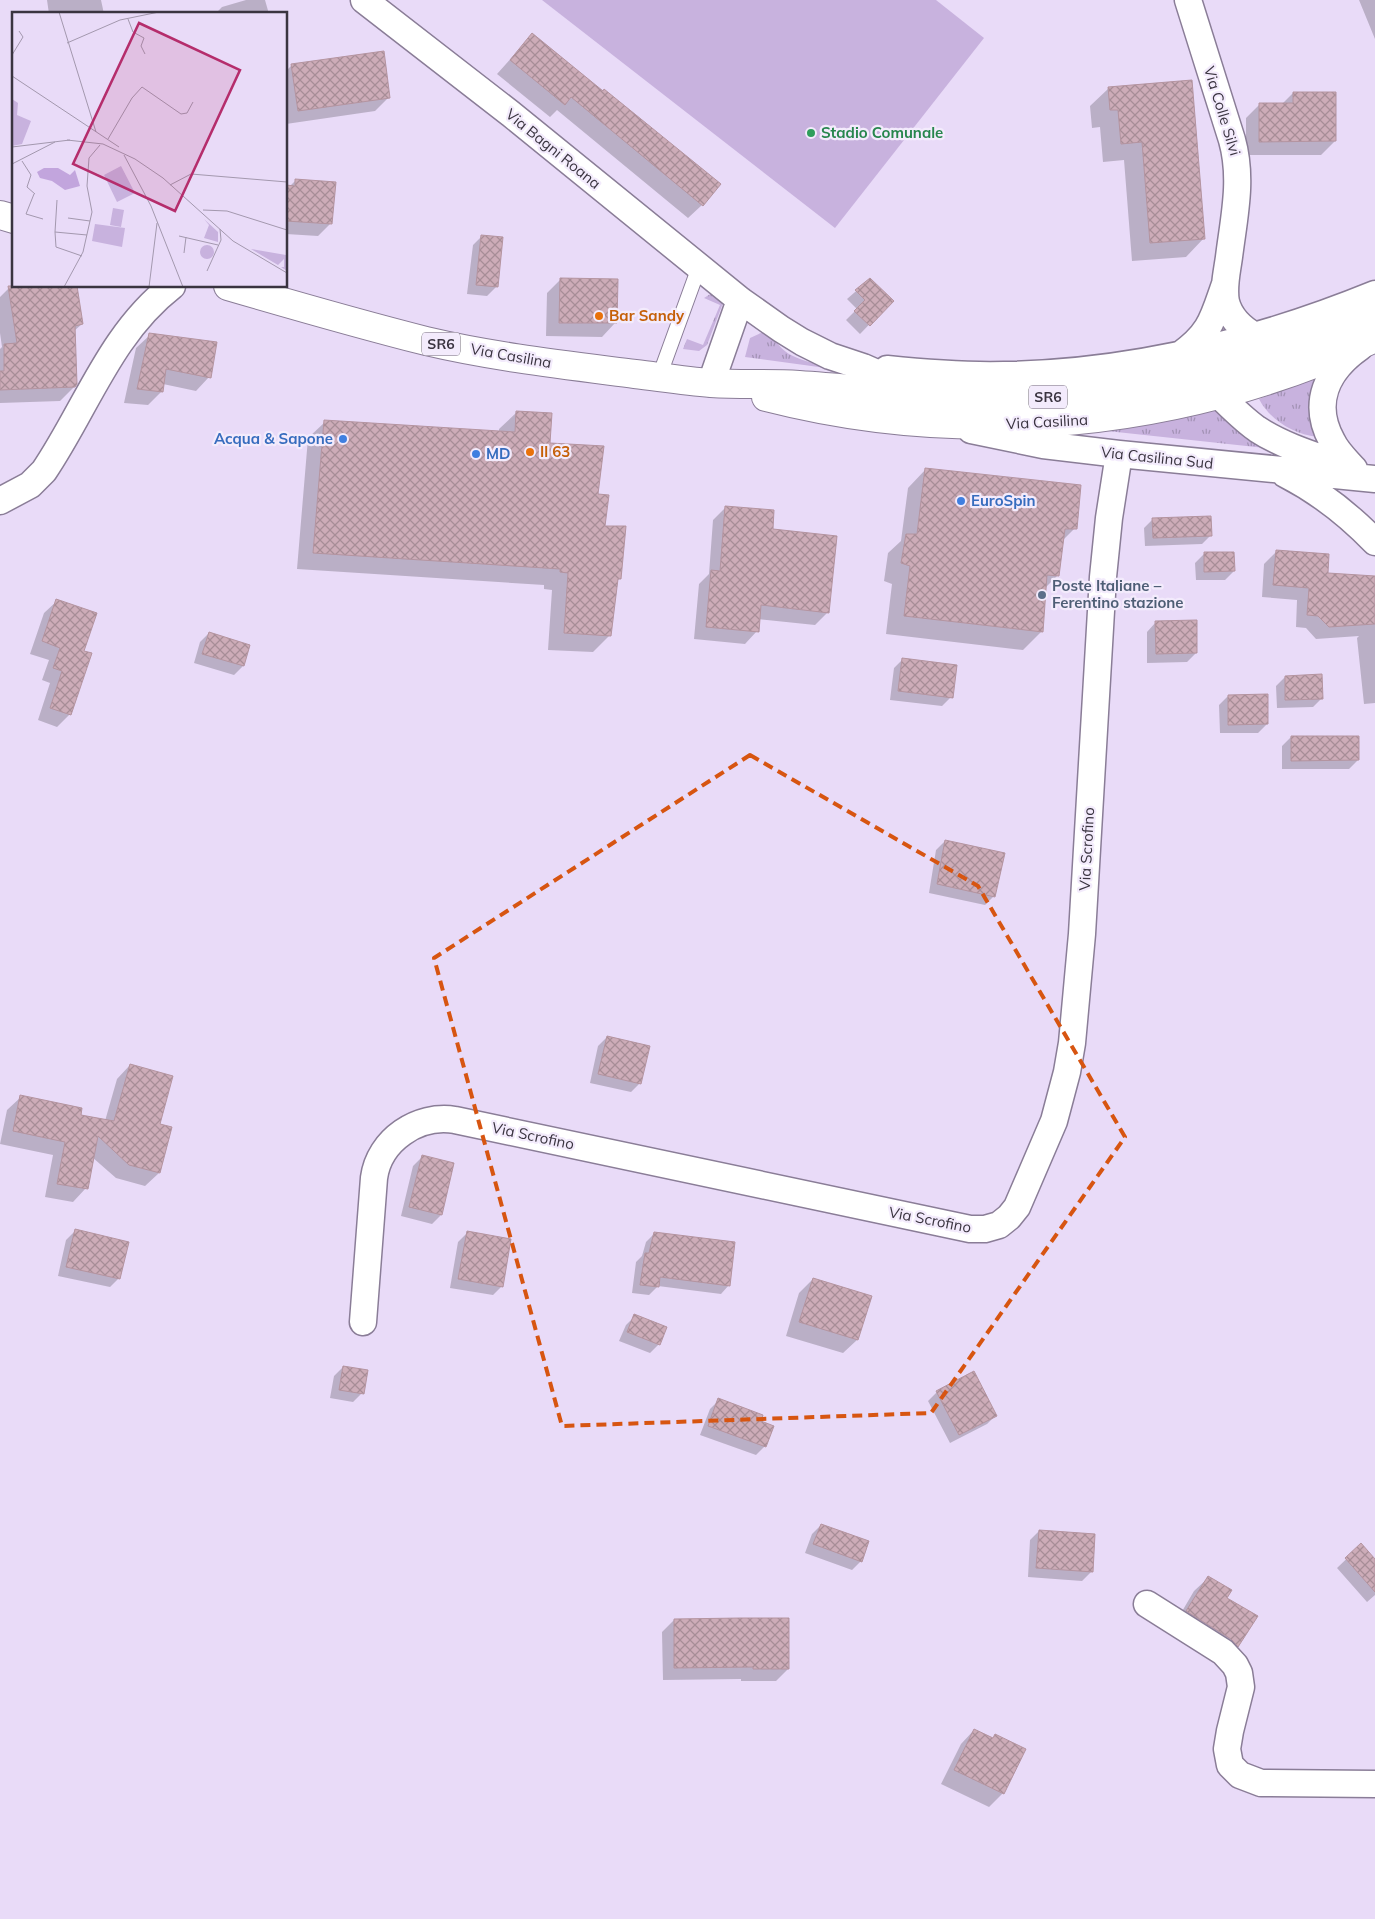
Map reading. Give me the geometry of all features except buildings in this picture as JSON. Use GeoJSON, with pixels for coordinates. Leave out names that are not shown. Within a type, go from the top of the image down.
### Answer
{"type":"FeatureCollection","features":[{"type":"Feature","properties":{"kind":"main road","name":"Via Casilina"},"geometry":{"type":"LineString","coordinates":[[235,288],[428,341],[540,362],[711,383],[775,384],[930,396],[1016,398],[1075,395],[1147,384],[1198,373],[1318,339],[1373,333]]}},
{"type":"Feature","properties":{"kind":"main road","name":"Via Casilina"},"geometry":{"type":"LineString","coordinates":[[711,383],[780,401],[907,422],[951,424],[1048,423],[1088,420],[1149,411],[1219,395],[1287,374],[1373,333]]}},
{"type":"Feature","properties":{"kind":"street","name":"Via Bagni Roana"},"geometry":{"type":"LineString","coordinates":[[364,0],[511,114],[740,300],[802,342],[833,357],[863,367]]}},
{"type":"Feature","properties":{"kind":"street","name":"Via Colle Silvi"},"geometry":{"type":"LineString","coordinates":[[1188,0],[1232,140],[1237,163],[1238,186],[1225,284]]}},
{"type":"Feature","properties":{"kind":"street"},"geometry":{"type":"LineString","coordinates":[[1225,284],[1226,303],[1232,317],[1246,331],[1255,336]]}},
{"type":"Feature","properties":{"kind":"street"},"geometry":{"type":"LineString","coordinates":[[1179,356],[1194,345],[1204,334],[1214,315],[1225,284]]}},
{"type":"Feature","properties":{"kind":"street"},"geometry":{"type":"LineString","coordinates":[[0,501],[30,485],[44,471],[109,356],[142,314],[170,288]]}},
{"type":"Feature","properties":{"kind":"street"},"geometry":{"type":"LineString","coordinates":[[863,367],[945,374],[1002,375],[1096,368],[1179,356],[1255,336],[1311,318],[1375,294]]}},
{"type":"Feature","properties":{"kind":"street"},"geometry":{"type":"LineString","coordinates":[[711,383],[740,300]]}},
{"type":"Feature","properties":{"kind":"street"},"geometry":{"type":"LineString","coordinates":[[1365,475],[1338,451],[1328,434],[1323,418],[1323,400],[1327,383],[1336,368],[1373,333]]}},
{"type":"Feature","properties":{"kind":"street"},"geometry":{"type":"LineString","coordinates":[[863,367],[930,396]]}},
{"type":"Feature","properties":{"kind":"street"},"geometry":{"type":"LineString","coordinates":[[1075,395],[1219,395],[1246,420],[1271,437],[1365,475]]}},
{"type":"Feature","properties":{"kind":"street","name":"Via Casilina Sud"},"geometry":{"type":"LineString","coordinates":[[951,424],[1025,442],[1119,454],[1273,469],[1365,475]]}},
{"type":"Feature","properties":{"kind":"street","name":"Via Scrofino"},"geometry":{"type":"LineString","coordinates":[[363,1322],[374,1178],[378,1160],[384,1150],[402,1132],[437,1118],[455,1120],[970,1228],[999,1225],[1013,1213],[1054,1121],[1064,1087],[1072,1043],[1082,934],[1103,568],[1119,454]]}},
{"type":"Feature","properties":{"kind":"street"},"geometry":{"type":"LineString","coordinates":[[1273,469],[1309,487],[1356,522],[1375,542]]}},
{"type":"Feature","properties":{"kind":"street"},"geometry":{"type":"LineString","coordinates":[[1356,522],[1357,504],[1365,475]]}},
{"type":"Feature","properties":{"kind":"street"},"geometry":{"type":"LineString","coordinates":[[1148,1604],[1223,1652],[1235,1664],[1240,1673],[1241,1686],[1227,1749],[1230,1765],[1240,1775],[1261,1783],[1375,1784]]}},
{"type":"Feature","properties":{"kind":"lane"},"geometry":{"type":"LineString","coordinates":[[659,377],[699,267]]}},
{"type":"Feature","properties":{"kind":"highlighted area"},"geometry":{"type":"Polygon","coordinates":[[[750,755],[978,886],[1125,1137],[931,1413],[562,1426],[434,958],[750,755]]]}},
{"type":"Feature","properties":{"kind":"green space","name":"Stadio Comunale"},"geometry":{"type":"Polygon","coordinates":[[[542,0],[936,0],[984,38],[835,228],[542,0]]]}},
{"type":"Feature","properties":{"kind":"green space"},"geometry":{"type":"Polygon","coordinates":[[[712,293],[722,300],[723,303],[707,345],[699,351],[683,349],[687,339],[703,345],[720,305],[704,298],[712,293]]]}},
{"type":"Feature","properties":{"kind":"green space"},"geometry":{"type":"Polygon","coordinates":[[[761,333],[769,336],[789,354],[826,368],[745,357],[750,338],[761,333]]]}},
{"type":"Feature","properties":{"kind":"green space"},"geometry":{"type":"Polygon","coordinates":[[[1319,377],[1317,437],[1299,433],[1283,425],[1269,413],[1259,399],[1319,377]]]}},
{"type":"Feature","properties":{"kind":"green space"},"geometry":{"type":"Polygon","coordinates":[[[1217,411],[1274,449],[1098,430],[1154,423],[1217,411]]]}},
{"type":"Feature","properties":{"kind":"place","name":"Stadio Comunale"},"geometry":{"type":"Point","coordinates":[811,133]}},
{"type":"Feature","properties":{"kind":"place","name":"Bar Sandy"},"geometry":{"type":"Point","coordinates":[599,316]}},
{"type":"Feature","properties":{"kind":"place","name":"Acqua & Sapone"},"geometry":{"type":"Point","coordinates":[343,439]}},
{"type":"Feature","properties":{"kind":"place","name":"Il 63"},"geometry":{"type":"Point","coordinates":[530,452]}},
{"type":"Feature","properties":{"kind":"place","name":"MD"},"geometry":{"type":"Point","coordinates":[476,454]}},
{"type":"Feature","properties":{"kind":"place","name":"EuroSpin"},"geometry":{"type":"Point","coordinates":[961,501]}},
{"type":"Feature","properties":{"kind":"place","name":"Poste Italiane – Ferentino stazione"},"geometry":{"type":"Point","coordinates":[1042,595]}}]}
